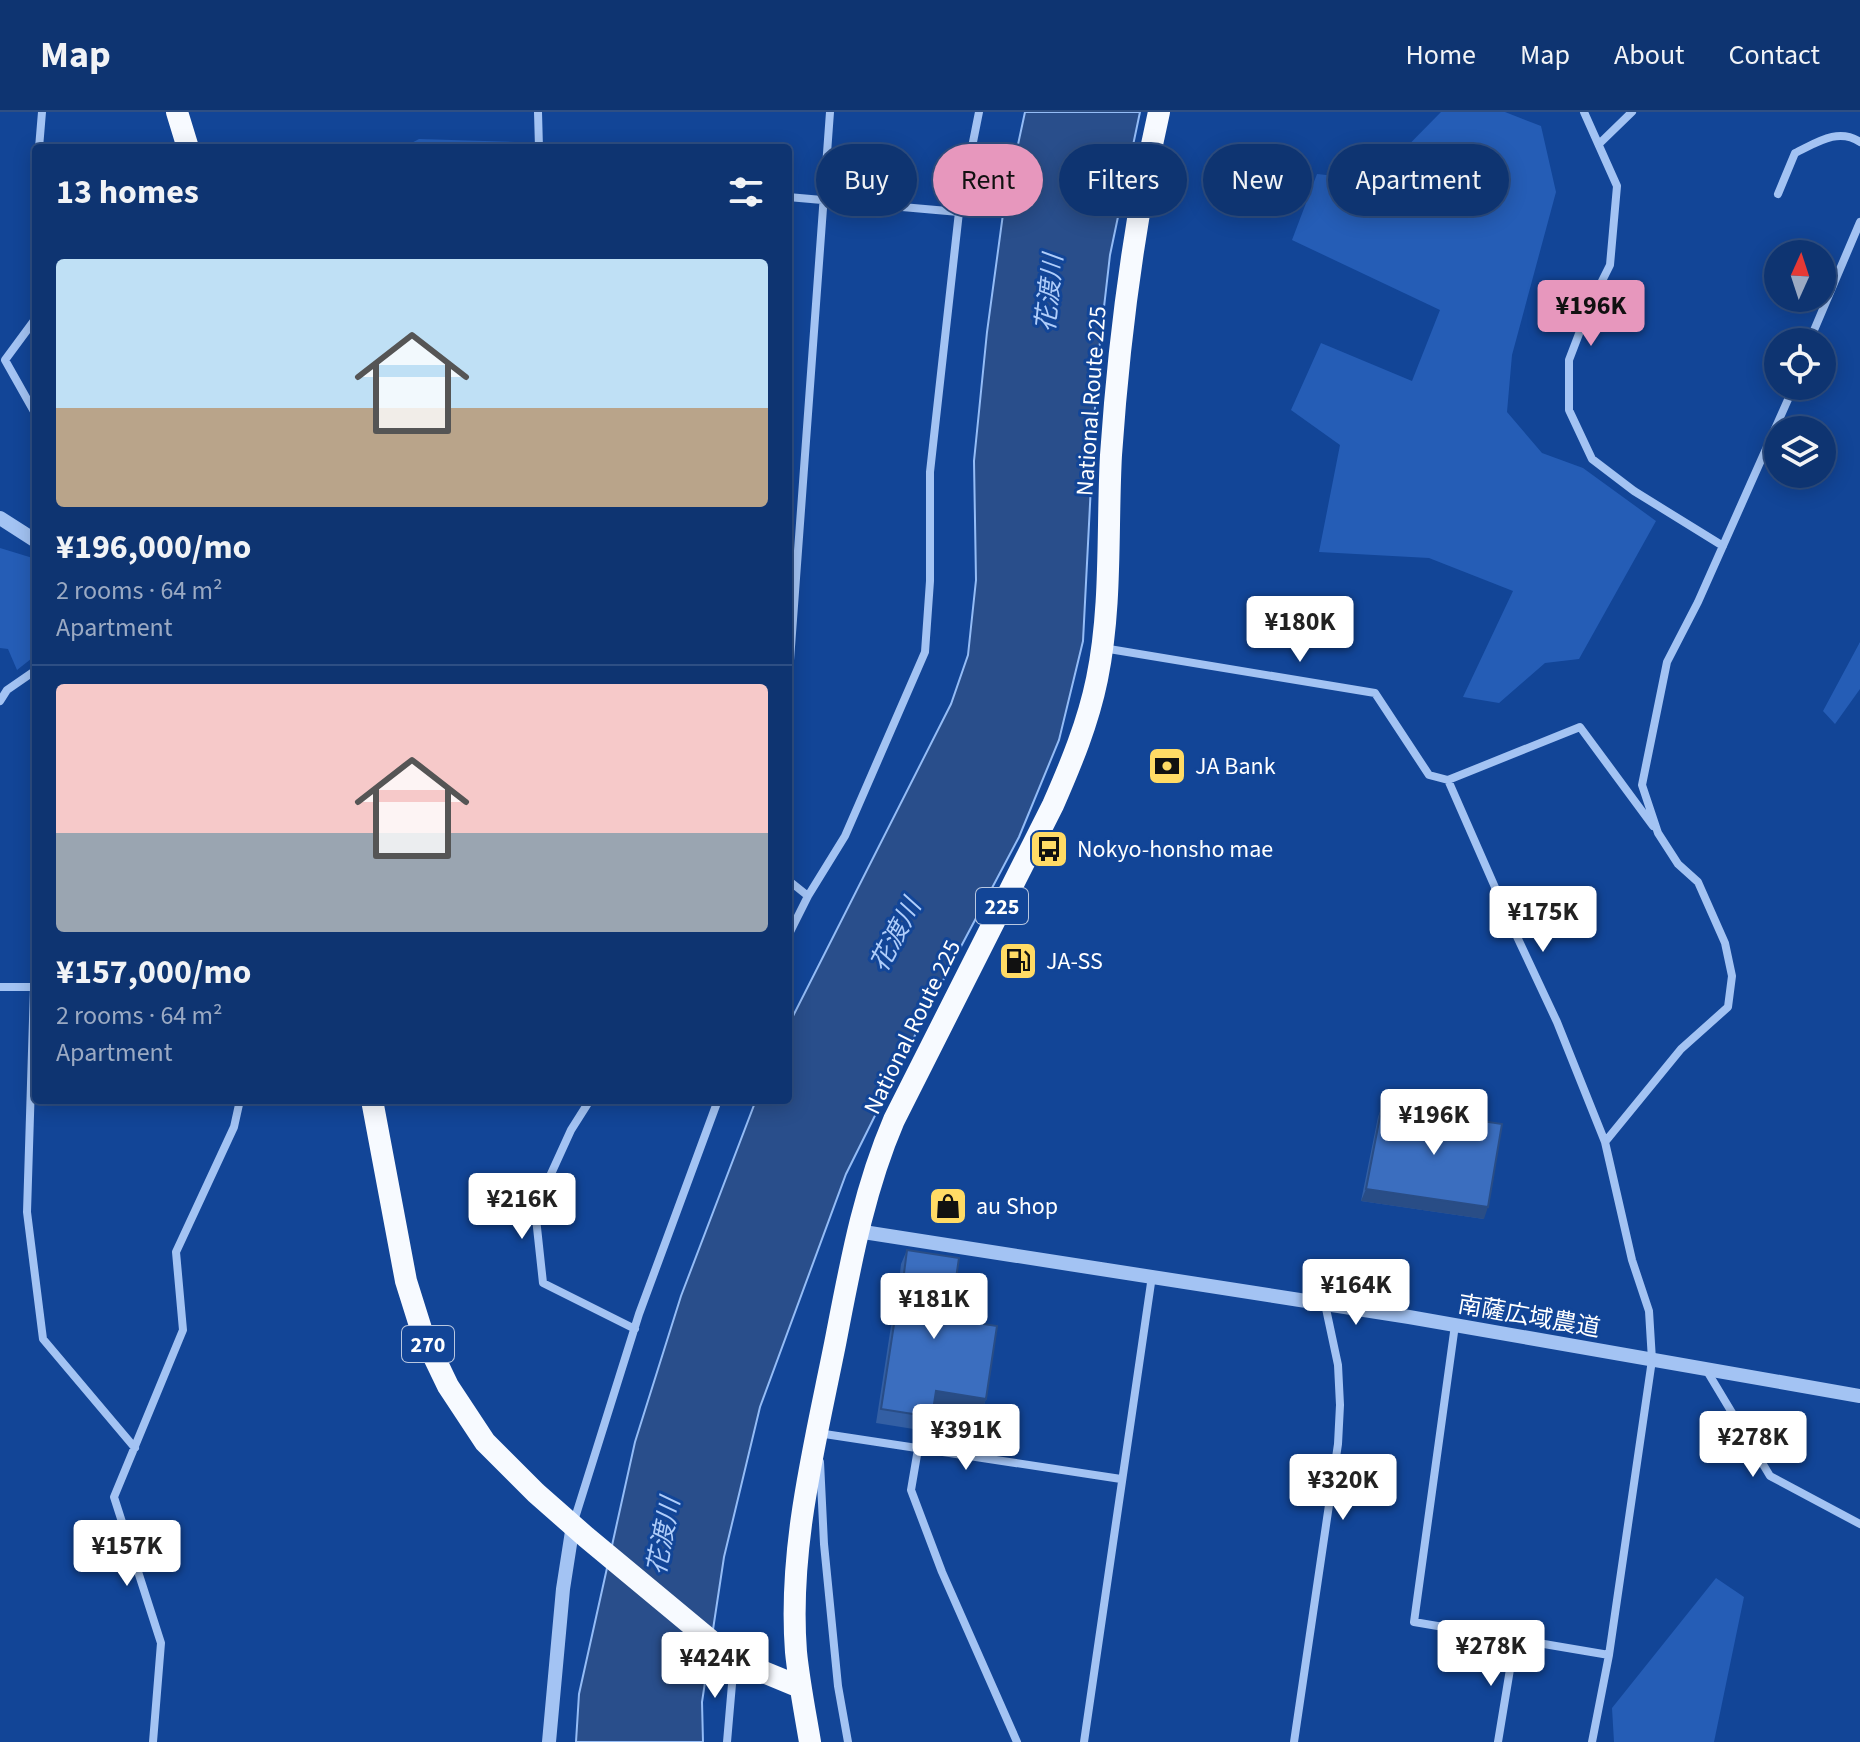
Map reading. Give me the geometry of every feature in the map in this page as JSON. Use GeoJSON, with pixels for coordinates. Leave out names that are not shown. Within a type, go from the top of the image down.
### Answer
{"type":"FeatureCollection","features":[{"type":"Feature","properties":{"kind":"highway"},"geometry":{"type":"LineString","coordinates":[[177,112],[187,144]]}},
{"type":"Feature","properties":{"kind":"highway","name":"National Route 225"},"geometry":{"type":"LineString","coordinates":[[810,1742],[796,1651],[800,1537],[857,1231],[876,1165],[894,1120],[1053,805],[1089,713],[1102,648],[1111,455],[1124,300],[1141,194],[1159,112]]}},
{"type":"Feature","properties":{"kind":"highway","name":"270"},"geometry":{"type":"LineString","coordinates":[[373,1104],[406,1281],[422,1332],[448,1386],[485,1442],[579,1531],[731,1658],[800,1687]]}},
{"type":"Feature","properties":{"kind":"street"},"geometry":{"type":"LineString","coordinates":[[39,144],[42,112]]}},
{"type":"Feature","properties":{"kind":"street"},"geometry":{"type":"LineString","coordinates":[[538,112],[539,144]]}},
{"type":"Feature","properties":{"kind":"street"},"geometry":{"type":"LineString","coordinates":[[828,144],[830,112]]}},
{"type":"Feature","properties":{"kind":"street"},"geometry":{"type":"LineString","coordinates":[[973,144],[979,112]]}},
{"type":"Feature","properties":{"kind":"street"},"geometry":{"type":"LineString","coordinates":[[1584,112],[1617,186],[1610,265],[1590,305],[1569,360],[1569,410],[1592,459],[1634,491],[1723,546]]}},
{"type":"Feature","properties":{"kind":"street"},"geometry":{"type":"LineString","coordinates":[[1599,144],[1632,112]]}},
{"type":"Feature","properties":{"kind":"street"},"geometry":{"type":"LineString","coordinates":[[1778,194],[1795,153],[1830,136],[1852,136],[1860,142]]}},
{"type":"Feature","properties":{"kind":"street"},"geometry":{"type":"LineString","coordinates":[[792,197],[816,199]]}},
{"type":"Feature","properties":{"kind":"street"},"geometry":{"type":"LineString","coordinates":[[792,634],[823,216]]}},
{"type":"Feature","properties":{"kind":"street"},"geometry":{"type":"LineString","coordinates":[[792,928],[845,836],[925,652],[930,581],[930,472],[959,216]]}},
{"type":"Feature","properties":{"kind":"street"},"geometry":{"type":"LineString","coordinates":[[1815,328],[1860,222]]}},
{"type":"Feature","properties":{"kind":"street"},"geometry":{"type":"LineString","coordinates":[[32,323],[5,360],[32,408]]}},
{"type":"Feature","properties":{"kind":"street"},"geometry":{"type":"LineString","coordinates":[[1658,833],[1642,785],[1667,662],[1698,602],[1788,400]]}},
{"type":"Feature","properties":{"kind":"street"},"geometry":{"type":"LineString","coordinates":[[0,518],[32,538]]}},
{"type":"Feature","properties":{"kind":"street"},"geometry":{"type":"LineString","coordinates":[[1102,648],[1375,693],[1429,775],[1448,780],[1580,727],[1678,864],[1698,882],[1725,943],[1732,976],[1728,1007],[1681,1049],[1605,1142]]}},
{"type":"Feature","properties":{"kind":"street"},"geometry":{"type":"LineString","coordinates":[[0,701],[7,690],[32,673]]}},
{"type":"Feature","properties":{"kind":"street"},"geometry":{"type":"LineString","coordinates":[[1448,780],[1557,1022],[1605,1142],[1632,1260],[1649,1311],[1652,1360],[1609,1655],[1592,1742]]}},
{"type":"Feature","properties":{"kind":"street"},"geometry":{"type":"LineString","coordinates":[[792,883],[808,896]]}},
{"type":"Feature","properties":{"kind":"street"},"geometry":{"type":"LineString","coordinates":[[0,987],[32,985]]}},
{"type":"Feature","properties":{"kind":"street"},"geometry":{"type":"LineString","coordinates":[[32,1070],[27,1212],[43,1339],[135,1448]]}},
{"type":"Feature","properties":{"kind":"street"},"geometry":{"type":"LineString","coordinates":[[153,1742],[161,1643],[114,1497],[183,1330],[176,1252],[234,1127],[239,1104]]}},
{"type":"Feature","properties":{"kind":"street"},"geometry":{"type":"LineString","coordinates":[[587,1104],[571,1130],[535,1209],[543,1283],[635,1329]]}},
{"type":"Feature","properties":{"kind":"street"},"geometry":{"type":"LineString","coordinates":[[549,1742],[563,1589],[635,1329],[717,1104]]}},
{"type":"Feature","properties":{"kind":"street","name":"南薩広域農道"},"geometry":{"type":"LineString","coordinates":[[857,1231],[1325,1303],[1860,1396]]}},
{"type":"Feature","properties":{"kind":"street"},"geometry":{"type":"LineString","coordinates":[[1084,1742],[1152,1275]]}},
{"type":"Feature","properties":{"kind":"street"},"geometry":{"type":"LineString","coordinates":[[1294,1742],[1339,1431],[1338,1365],[1325,1303]]}},
{"type":"Feature","properties":{"kind":"street"},"geometry":{"type":"LineString","coordinates":[[1455,1325],[1414,1622],[1609,1655]]}},
{"type":"Feature","properties":{"kind":"street"},"geometry":{"type":"LineString","coordinates":[[1707,1371],[1770,1476],[1860,1524]]}},
{"type":"Feature","properties":{"kind":"street"},"geometry":{"type":"LineString","coordinates":[[848,1742],[835,1655],[824,1544],[818,1432],[1121,1479]]}},
{"type":"Feature","properties":{"kind":"street"},"geometry":{"type":"LineString","coordinates":[[918,1449],[911,1490],[942,1572],[1017,1742]]}},
{"type":"Feature","properties":{"kind":"street"},"geometry":{"type":"LineString","coordinates":[[1498,1742],[1515,1639]]}},
{"type":"Feature","properties":{"kind":"street"},"geometry":{"type":"LineString","coordinates":[[727,1742],[731,1658]]}},
{"type":"Feature","properties":{"kind":"shaded area"},"geometry":{"type":"Polygon","coordinates":[[[1441,112],[1505,112],[1541,126],[1556,192],[1512,355],[1507,412],[1542,453],[1583,468],[1656,521],[1579,659],[1545,663],[1499,703],[1463,697],[1513,591],[1429,558],[1319,552],[1340,445],[1291,410],[1321,343],[1412,381],[1440,310],[1292,240],[1301,216],[1312,216],[1312,187],[1317,174],[1328,175],[1328,216],[1509,216],[1509,144],[1409,144],[1441,112]]]}},
{"type":"Feature","properties":{"kind":"shaded area"},"geometry":{"type":"Polygon","coordinates":[[[419,139],[515,142],[515,144],[410,144],[419,139]]]}},
{"type":"Feature","properties":{"kind":"shaded area"},"geometry":{"type":"Polygon","coordinates":[[[0,548],[32,558],[32,658],[17,670],[8,649],[0,648],[0,548]]]}},
{"type":"Feature","properties":{"kind":"shaded area"},"geometry":{"type":"Polygon","coordinates":[[[1860,642],[1860,689],[1835,724],[1823,711],[1860,642]]]}},
{"type":"Feature","properties":{"kind":"shaded area"},"geometry":{"type":"Polygon","coordinates":[[[1716,1578],[1744,1597],[1714,1742],[1614,1742],[1612,1708],[1716,1578]]]}},
{"type":"Feature","properties":{"kind":"water","name":"花渡川"},"geometry":{"type":"Polygon","coordinates":[[[1025,112],[1140,112],[1133,144],[1059,144],[1059,216],[1118,216],[1110,255],[1097,368],[1083,641],[1059,740],[1019,837],[930,1005],[846,1174],[760,1407],[724,1557],[702,1702],[703,1742],[576,1742],[579,1694],[635,1442],[681,1296],[754,1104],[792,1104],[792,1018],[951,704],[968,655],[976,580],[974,461],[1003,216],[1043,216],[1043,144],[1018,144],[1025,112]]]}},
{"type":"Feature","properties":{"kind":"building"},"geometry":{"type":"Polygon","coordinates":[[[1382,1106],[1502,1124],[1488,1207],[1366,1189],[1382,1106]]]}},
{"type":"Feature","properties":{"kind":"building"},"geometry":{"type":"Polygon","coordinates":[[[907,1250],[959,1258],[950,1319],[997,1326],[986,1399],[936,1391],[932,1417],[881,1409],[907,1250]]]}},
{"type":"Feature","properties":{"kind":"place","name":"JA Bank"},"geometry":{"type":"Point","coordinates":[1167,766]}},
{"type":"Feature","properties":{"kind":"place","name":"Nokyo-honsho mae"},"geometry":{"type":"Point","coordinates":[1049,849]}},
{"type":"Feature","properties":{"kind":"place","name":"JA-SS"},"geometry":{"type":"Point","coordinates":[1018,961]}},
{"type":"Feature","properties":{"kind":"place","name":"au Shop"},"geometry":{"type":"Point","coordinates":[948,1206]}}]}
